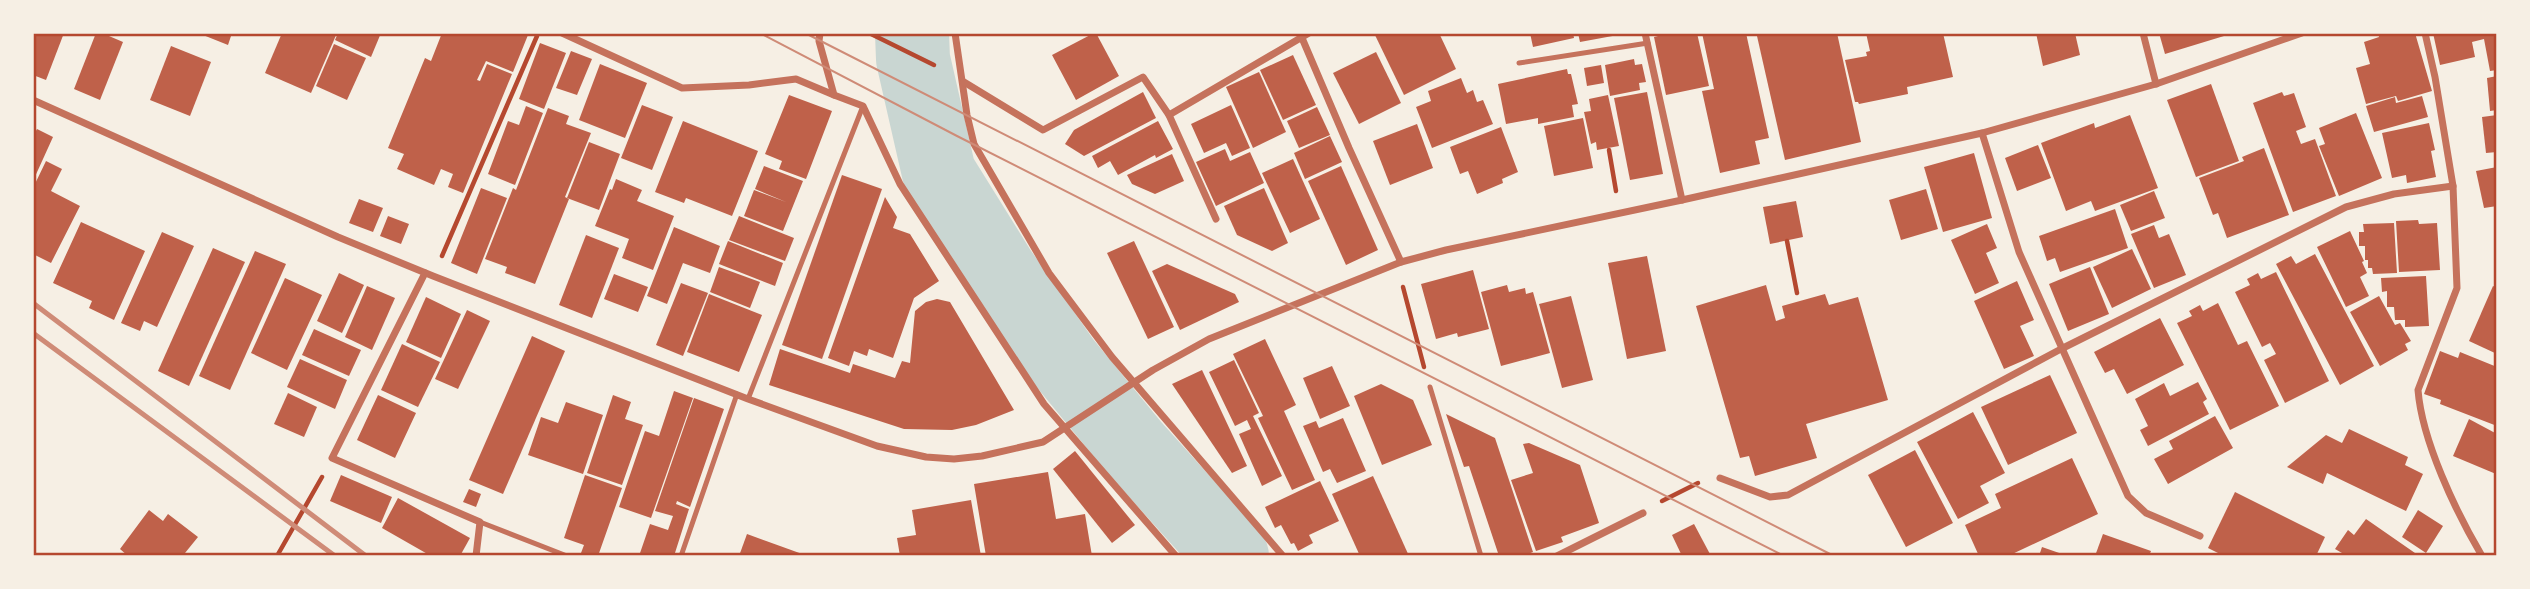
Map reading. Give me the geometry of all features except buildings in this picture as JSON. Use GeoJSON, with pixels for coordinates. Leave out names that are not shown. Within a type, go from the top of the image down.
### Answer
{"type":"FeatureCollection","features":[{"type":"Feature","properties":{"kind":"street"},"geometry":{"type":"LineString","coordinates":[[562,33],[682,89],[796,79],[863,106],[900,184],[1044,404],[1176,556]]}},
{"type":"Feature","properties":{"kind":"street"},"geometry":{"type":"LineString","coordinates":[[820,33],[819,41],[834,95]]}},
{"type":"Feature","properties":{"kind":"street"},"geometry":{"type":"LineString","coordinates":[[955,33],[974,145],[1049,273],[1112,357],[1283,556]]}},
{"type":"Feature","properties":{"kind":"street"},"geometry":{"type":"LineString","coordinates":[[1645,33],[1682,200]]}},
{"type":"Feature","properties":{"kind":"street"},"geometry":{"type":"LineString","coordinates":[[2143,33],[2156,84]]}},
{"type":"Feature","properties":{"kind":"street"},"geometry":{"type":"LineString","coordinates":[[33,100],[429,275],[877,446],[954,459],[982,456],[1043,442],[1118,392],[1209,339],[1401,262],[1982,133],[2156,84],[2302,33]]}},
{"type":"Feature","properties":{"kind":"street"},"geometry":{"type":"LineString","coordinates":[[2425,33],[2453,186],[2456,288],[2418,390],[2419,404],[2426,431],[2459,516],[2482,556]]}},
{"type":"Feature","properties":{"kind":"street"},"geometry":{"type":"LineString","coordinates":[[1169,115],[1306,35],[1349,148],[1401,262]]}},
{"type":"Feature","properties":{"kind":"street"},"geometry":{"type":"LineString","coordinates":[[964,82],[1043,130],[1143,77],[1169,115],[1216,219]]}},
{"type":"Feature","properties":{"kind":"street"},"geometry":{"type":"LineString","coordinates":[[1982,133],[2019,251],[2128,496],[2146,513],[2200,536]]}},
{"type":"Feature","properties":{"kind":"street"},"geometry":{"type":"LineString","coordinates":[[1720,478],[1770,496],[1787,495],[2061,349],[2346,207],[2394,194],[2453,186]]}},
{"type":"Feature","properties":{"kind":"street"},"geometry":{"type":"LineString","coordinates":[[429,275],[332,458],[480,522],[477,556]]}},
{"type":"Feature","properties":{"kind":"street"},"geometry":{"type":"LineString","coordinates":[[1557,556],[1643,513]]}},
{"type":"Feature","properties":{"kind":"lane"},"geometry":{"type":"LineString","coordinates":[[1519,63],[1647,43]]}},
{"type":"Feature","properties":{"kind":"lane"},"geometry":{"type":"LineString","coordinates":[[748,399],[863,106]]}},
{"type":"Feature","properties":{"kind":"lane"},"geometry":{"type":"LineString","coordinates":[[1430,387],[1481,556]]}},
{"type":"Feature","properties":{"kind":"lane"},"geometry":{"type":"LineString","coordinates":[[681,556],[737,394]]}},
{"type":"Feature","properties":{"kind":"lane"},"geometry":{"type":"LineString","coordinates":[[480,522],[567,556]]}},
{"type":"Feature","properties":{"kind":"path"},"geometry":{"type":"LineString","coordinates":[[429,275],[538,33]]}},
{"type":"Feature","properties":{"kind":"path"},"geometry":{"type":"LineString","coordinates":[[869,33],[936,66]]}},
{"type":"Feature","properties":{"kind":"path"},"geometry":{"type":"LineString","coordinates":[[1609,150],[1620,213]]}},
{"type":"Feature","properties":{"kind":"path"},"geometry":{"type":"LineString","coordinates":[[1787,241],[1797,293]]}},
{"type":"Feature","properties":{"kind":"path"},"geometry":{"type":"LineString","coordinates":[[1401,262],[1403,284],[1430,387]]}},
{"type":"Feature","properties":{"kind":"path"},"geometry":{"type":"LineString","coordinates":[[277,556],[332,458]]}},
{"type":"Feature","properties":{"kind":"path"},"geometry":{"type":"LineString","coordinates":[[1643,513],[1693,485],[1720,478]]}},
{"type":"Feature","properties":{"kind":"shaded area"},"geometry":{"type":"Polygon","coordinates":[[[887,33],[940,33],[937,63],[939,173],[887,33]]]}},
{"type":"Feature","properties":{"kind":"waterway"},"geometry":{"type":"LineString","coordinates":[[912,33],[913,59],[939,173],[1000,271],[1064,362],[1133,446],[1232,556]]}},
{"type":"Feature","properties":{"kind":"tram line"},"geometry":{"type":"LineString","coordinates":[[760,33],[957,136],[1784,556]]}},
{"type":"Feature","properties":{"kind":"tram line"},"geometry":{"type":"LineString","coordinates":[[805,33],[1834,556]]}},
{"type":"Feature","properties":{"kind":"railway"},"geometry":{"type":"LineString","coordinates":[[33,303],[366,556]]}},
{"type":"Feature","properties":{"kind":"railway"},"geometry":{"type":"LineString","coordinates":[[33,333],[335,556]]}}]}
